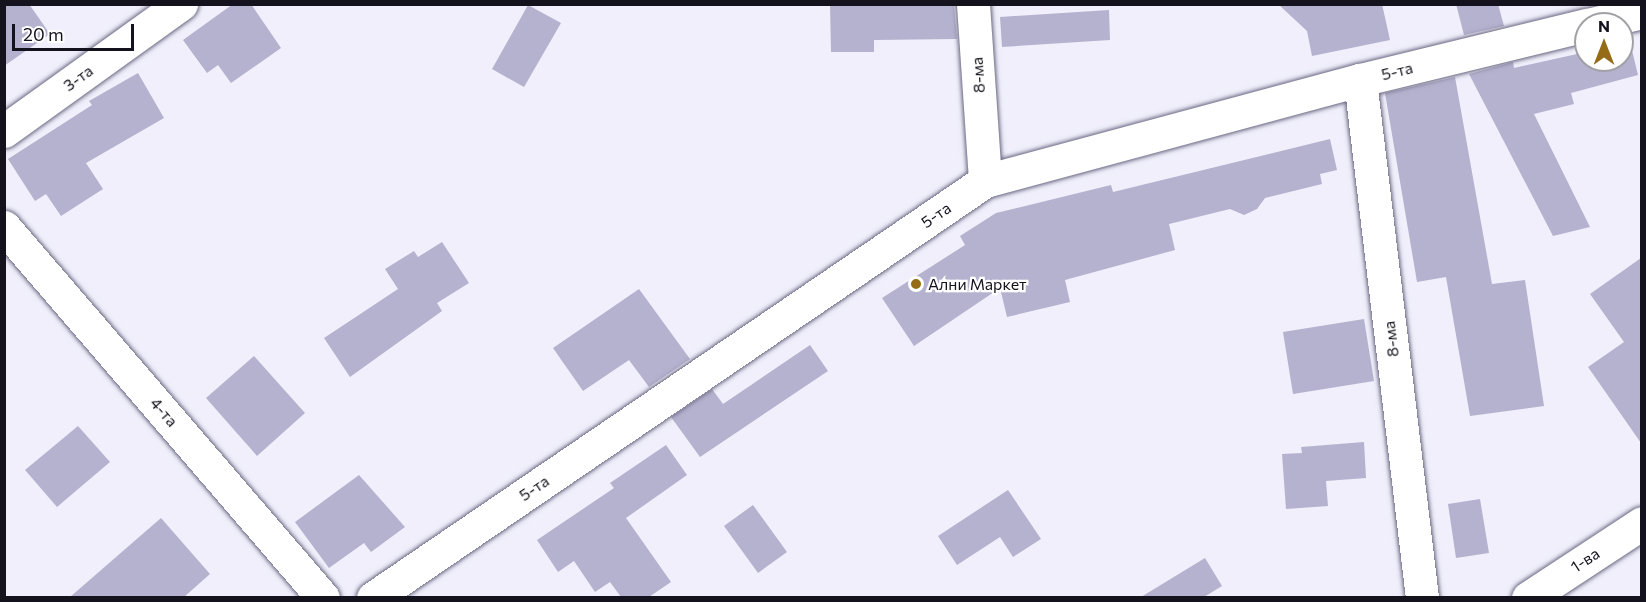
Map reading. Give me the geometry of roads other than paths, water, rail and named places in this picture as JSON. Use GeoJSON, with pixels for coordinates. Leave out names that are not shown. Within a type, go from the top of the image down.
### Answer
{"type":"FeatureCollection","features":[{"type":"Feature","properties":{"kind":"street","name":"3-та"},"geometry":{"type":"LineString","coordinates":[[4,131],[181,4]]}},
{"type":"Feature","properties":{"kind":"street","name":"8-ма"},"geometry":{"type":"LineString","coordinates":[[973,4],[985,181]]}},
{"type":"Feature","properties":{"kind":"street","name":"5-та"},"geometry":{"type":"LineString","coordinates":[[373,597],[985,181],[1360,80],[1574,29]]}},
{"type":"Feature","properties":{"kind":"street","name":"8-ма"},"geometry":{"type":"LineString","coordinates":[[1360,80],[1422,597]]}},
{"type":"Feature","properties":{"kind":"street","name":"4-та"},"geometry":{"type":"LineString","coordinates":[[4,227],[323,597]]}},
{"type":"Feature","properties":{"kind":"street","name":"1-ва"},"geometry":{"type":"LineString","coordinates":[[1528,597],[1641,523]]}},
{"type":"Feature","properties":{"kind":"place","name":"Ални Маркет"},"geometry":{"type":"Point","coordinates":[916,284]}}]}
